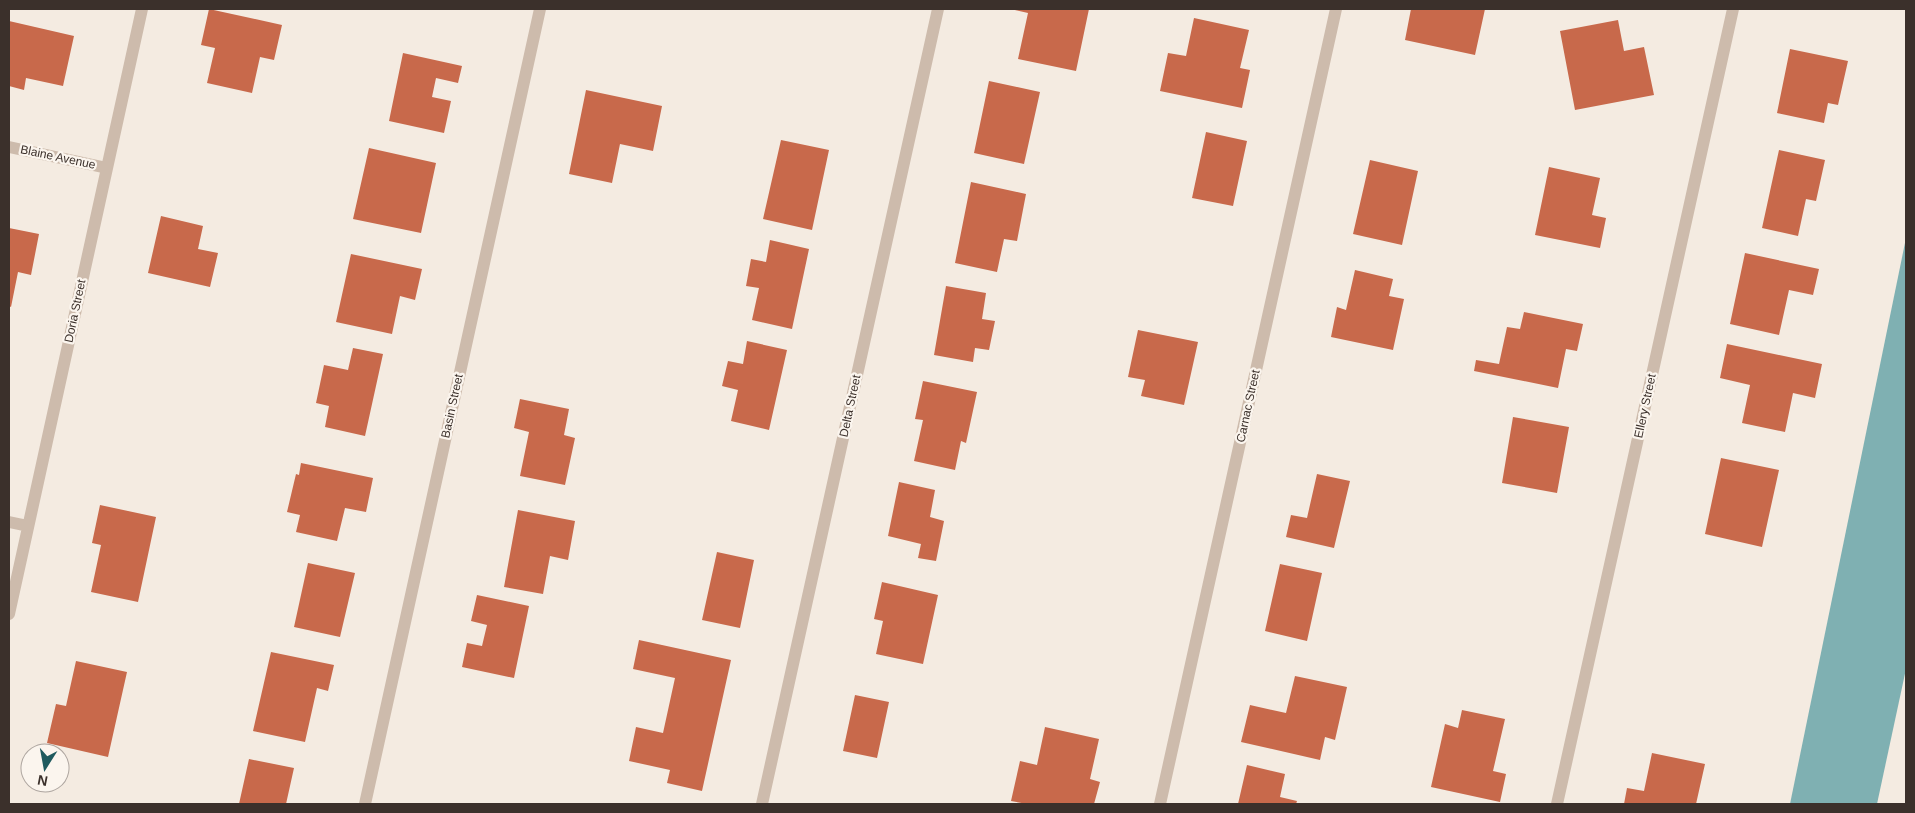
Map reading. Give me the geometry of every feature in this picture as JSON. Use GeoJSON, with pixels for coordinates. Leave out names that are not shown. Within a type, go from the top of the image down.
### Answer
{"type":"FeatureCollection","features":[{"type":"Feature","properties":{"kind":"street","name":"Doria Street"},"geometry":{"type":"LineString","coordinates":[[9,614],[142,9]]}},
{"type":"Feature","properties":{"kind":"street","name":"Basin Street"},"geometry":{"type":"LineString","coordinates":[[364,804],[540,9]]}},
{"type":"Feature","properties":{"kind":"street","name":"Delta Street"},"geometry":{"type":"LineString","coordinates":[[762,804],[938,9]]}},
{"type":"Feature","properties":{"kind":"street","name":"Carnac Street"},"geometry":{"type":"LineString","coordinates":[[1160,804],[1336,9]]}},
{"type":"Feature","properties":{"kind":"street","name":"Ellery Street"},"geometry":{"type":"LineString","coordinates":[[1558,804],[1733,9]]}},
{"type":"Feature","properties":{"kind":"street","name":"Blaine Avenue"},"geometry":{"type":"LineString","coordinates":[[9,147],[107,168]]}},
{"type":"Feature","properties":{"kind":"street"},"geometry":{"type":"LineString","coordinates":[[9,522],[28,526]]}},
{"type":"Feature","properties":{"kind":"water"},"geometry":{"type":"Polygon","coordinates":[[[1906,238],[1906,669],[1877,804],[1790,804],[1906,238]]]}},
{"type":"Feature","properties":{"kind":"building"},"geometry":{"type":"Polygon","coordinates":[[[209,9],[282,25],[274,60],[260,57],[252,93],[207,83],[215,48],[201,45],[209,9]]]}},
{"type":"Feature","properties":{"kind":"building"},"geometry":{"type":"Polygon","coordinates":[[[1011,9],[1089,9],[1076,71],[1018,59],[1028,13],[1011,9]]]}},
{"type":"Feature","properties":{"kind":"building"},"geometry":{"type":"Polygon","coordinates":[[[1411,9],[1485,9],[1475,55],[1405,40],[1411,9]]]}},
{"type":"Feature","properties":{"kind":"building"},"geometry":{"type":"Polygon","coordinates":[[[1194,18],[1249,30],[1240,68],[1250,70],[1242,108],[1160,91],[1168,53],[1186,56],[1194,18]]]}},
{"type":"Feature","properties":{"kind":"building"},"geometry":{"type":"Polygon","coordinates":[[[1618,20],[1624,51],[1644,47],[1654,95],[1575,110],[1560,31],[1618,20]]]}},
{"type":"Feature","properties":{"kind":"building"},"geometry":{"type":"Polygon","coordinates":[[[9,21],[74,36],[63,86],[26,78],[24,90],[9,86],[9,21]]]}},
{"type":"Feature","properties":{"kind":"building"},"geometry":{"type":"Polygon","coordinates":[[[1790,49],[1848,61],[1838,105],[1828,103],[1824,123],[1777,113],[1790,49]]]}},
{"type":"Feature","properties":{"kind":"building"},"geometry":{"type":"Polygon","coordinates":[[[403,53],[462,66],[458,83],[436,78],[432,97],[451,101],[444,133],[389,121],[403,53]]]}},
{"type":"Feature","properties":{"kind":"building"},"geometry":{"type":"Polygon","coordinates":[[[989,81],[1040,92],[1024,164],[974,153],[989,81]]]}},
{"type":"Feature","properties":{"kind":"building"},"geometry":{"type":"Polygon","coordinates":[[[586,90],[662,106],[653,151],[620,144],[612,183],[569,174],[586,90]]]}},
{"type":"Feature","properties":{"kind":"building"},"geometry":{"type":"Polygon","coordinates":[[[1206,132],[1247,141],[1233,206],[1192,198],[1206,132]]]}},
{"type":"Feature","properties":{"kind":"building"},"geometry":{"type":"Polygon","coordinates":[[[781,140],[829,150],[812,230],[763,219],[781,140]]]}},
{"type":"Feature","properties":{"kind":"building"},"geometry":{"type":"Polygon","coordinates":[[[369,148],[436,163],[421,233],[353,219],[369,148]]]}},
{"type":"Feature","properties":{"kind":"building"},"geometry":{"type":"Polygon","coordinates":[[[1779,150],[1825,160],[1816,201],[1806,199],[1798,236],[1762,228],[1779,150]]]}},
{"type":"Feature","properties":{"kind":"building"},"geometry":{"type":"Polygon","coordinates":[[[1370,160],[1418,171],[1402,245],[1353,234],[1370,160]]]}},
{"type":"Feature","properties":{"kind":"building"},"geometry":{"type":"Polygon","coordinates":[[[1549,167],[1600,178],[1592,215],[1606,218],[1600,248],[1535,235],[1549,167]]]}},
{"type":"Feature","properties":{"kind":"building"},"geometry":{"type":"Polygon","coordinates":[[[971,182],[1026,194],[1017,241],[1004,239],[997,272],[955,263],[971,182]]]}},
{"type":"Feature","properties":{"kind":"building"},"geometry":{"type":"Polygon","coordinates":[[[161,216],[203,226],[198,249],[218,253],[210,287],[148,273],[161,216]]]}},
{"type":"Feature","properties":{"kind":"building"},"geometry":{"type":"Polygon","coordinates":[[[9,228],[39,234],[31,275],[18,272],[11,307],[9,306],[9,228]]]}},
{"type":"Feature","properties":{"kind":"building"},"geometry":{"type":"Polygon","coordinates":[[[770,240],[809,249],[792,329],[752,320],[759,288],[746,286],[751,259],[766,262],[770,240]]]}},
{"type":"Feature","properties":{"kind":"building"},"geometry":{"type":"Polygon","coordinates":[[[1745,253],[1819,269],[1813,295],[1789,290],[1779,335],[1730,324],[1745,253]]]}},
{"type":"Feature","properties":{"kind":"building"},"geometry":{"type":"Polygon","coordinates":[[[351,254],[422,269],[415,300],[400,296],[392,334],[336,322],[351,254]]]}},
{"type":"Feature","properties":{"kind":"building"},"geometry":{"type":"Polygon","coordinates":[[[1355,270],[1393,279],[1389,296],[1404,299],[1393,350],[1331,337],[1337,307],[1346,310],[1355,270]]]}},
{"type":"Feature","properties":{"kind":"building"},"geometry":{"type":"Polygon","coordinates":[[[946,286],[986,293],[982,319],[995,321],[989,350],[975,348],[973,362],[934,355],[946,286]]]}},
{"type":"Feature","properties":{"kind":"building"},"geometry":{"type":"Polygon","coordinates":[[[1524,312],[1583,324],[1577,351],[1566,349],[1558,388],[1474,371],[1476,360],[1499,364],[1507,327],[1520,329],[1524,312]]]}},
{"type":"Feature","properties":{"kind":"building"},"geometry":{"type":"Polygon","coordinates":[[[1138,330],[1198,342],[1184,405],[1141,396],[1145,380],[1128,377],[1138,330]]]}},
{"type":"Feature","properties":{"kind":"building"},"geometry":{"type":"Polygon","coordinates":[[[747,341],[787,350],[769,430],[731,421],[738,390],[722,386],[728,361],[743,364],[747,341]]]}},
{"type":"Feature","properties":{"kind":"building"},"geometry":{"type":"Polygon","coordinates":[[[1727,344],[1822,364],[1815,398],[1793,393],[1785,432],[1742,423],[1750,385],[1720,378],[1727,344]]]}},
{"type":"Feature","properties":{"kind":"building"},"geometry":{"type":"Polygon","coordinates":[[[353,348],[383,354],[365,436],[325,427],[329,406],[316,403],[324,365],[348,370],[353,348]]]}},
{"type":"Feature","properties":{"kind":"building"},"geometry":{"type":"Polygon","coordinates":[[[923,381],[977,392],[966,443],[961,441],[955,470],[914,461],[923,420],[915,419],[923,381]]]}},
{"type":"Feature","properties":{"kind":"building"},"geometry":{"type":"Polygon","coordinates":[[[520,399],[569,409],[564,435],[575,438],[565,485],[520,476],[529,432],[514,428],[520,399]]]}},
{"type":"Feature","properties":{"kind":"building"},"geometry":{"type":"Polygon","coordinates":[[[1513,417],[1569,427],[1557,493],[1502,483],[1513,417]]]}},
{"type":"Feature","properties":{"kind":"building"},"geometry":{"type":"Polygon","coordinates":[[[1721,458],[1779,470],[1762,547],[1705,534],[1721,458]]]}},
{"type":"Feature","properties":{"kind":"building"},"geometry":{"type":"Polygon","coordinates":[[[301,463],[373,478],[366,512],[345,508],[337,541],[296,532],[300,515],[287,512],[296,474],[299,475],[301,463]]]}},
{"type":"Feature","properties":{"kind":"building"},"geometry":{"type":"Polygon","coordinates":[[[1317,474],[1350,481],[1334,548],[1286,537],[1291,515],[1307,518],[1317,474]]]}},
{"type":"Feature","properties":{"kind":"building"},"geometry":{"type":"Polygon","coordinates":[[[899,482],[935,490],[930,517],[944,521],[936,561],[918,558],[921,544],[888,536],[899,482]]]}},
{"type":"Feature","properties":{"kind":"building"},"geometry":{"type":"Polygon","coordinates":[[[100,505],[156,517],[138,602],[91,592],[101,545],[92,543],[100,505]]]}},
{"type":"Feature","properties":{"kind":"building"},"geometry":{"type":"Polygon","coordinates":[[[518,510],[575,521],[568,560],[550,556],[543,594],[504,587],[518,510]]]}},
{"type":"Feature","properties":{"kind":"building"},"geometry":{"type":"Polygon","coordinates":[[[717,552],[754,560],[740,628],[702,620],[717,552]]]}},
{"type":"Feature","properties":{"kind":"building"},"geometry":{"type":"Polygon","coordinates":[[[308,563],[355,573],[340,637],[294,627],[308,563]]]}},
{"type":"Feature","properties":{"kind":"building"},"geometry":{"type":"Polygon","coordinates":[[[1280,564],[1322,573],[1307,641],[1265,631],[1280,564]]]}},
{"type":"Feature","properties":{"kind":"building"},"geometry":{"type":"Polygon","coordinates":[[[882,582],[938,595],[923,664],[876,654],[883,621],[874,619],[882,582]]]}},
{"type":"Feature","properties":{"kind":"building"},"geometry":{"type":"Polygon","coordinates":[[[477,595],[529,606],[514,678],[462,667],[467,643],[482,646],[487,625],[471,621],[477,595]]]}},
{"type":"Feature","properties":{"kind":"building"},"geometry":{"type":"Polygon","coordinates":[[[639,640],[731,660],[702,791],[667,783],[670,770],[629,761],[636,727],[663,733],[675,678],[633,669],[639,640]]]}},
{"type":"Feature","properties":{"kind":"building"},"geometry":{"type":"Polygon","coordinates":[[[271,652],[334,665],[328,691],[317,688],[305,742],[253,731],[271,652]]]}},
{"type":"Feature","properties":{"kind":"building"},"geometry":{"type":"Polygon","coordinates":[[[76,661],[127,672],[108,757],[70,748],[70,743],[47,743],[56,704],[66,706],[76,661]]]}},
{"type":"Feature","properties":{"kind":"building"},"geometry":{"type":"Polygon","coordinates":[[[1295,676],[1347,687],[1335,740],[1325,737],[1320,760],[1241,742],[1250,705],[1286,713],[1295,676]]]}},
{"type":"Feature","properties":{"kind":"building"},"geometry":{"type":"Polygon","coordinates":[[[855,695],[889,702],[877,758],[843,751],[855,695]]]}},
{"type":"Feature","properties":{"kind":"building"},"geometry":{"type":"Polygon","coordinates":[[[1462,710],[1505,719],[1493,771],[1506,774],[1500,802],[1431,787],[1445,724],[1458,728],[1462,710]]]}},
{"type":"Feature","properties":{"kind":"building"},"geometry":{"type":"Polygon","coordinates":[[[1045,727],[1099,739],[1090,779],[1100,782],[1094,804],[1027,804],[1011,801],[1020,761],[1037,765],[1045,727]]]}},
{"type":"Feature","properties":{"kind":"building"},"geometry":{"type":"Polygon","coordinates":[[[1652,753],[1705,764],[1696,804],[1624,804],[1627,788],[1644,791],[1652,753]]]}},
{"type":"Feature","properties":{"kind":"building"},"geometry":{"type":"Polygon","coordinates":[[[249,759],[294,768],[286,804],[239,804],[249,759]]]}},
{"type":"Feature","properties":{"kind":"building"},"geometry":{"type":"Polygon","coordinates":[[[1247,765],[1285,774],[1280,797],[1297,801],[1296,804],[1238,804],[1247,765]]]}}]}
